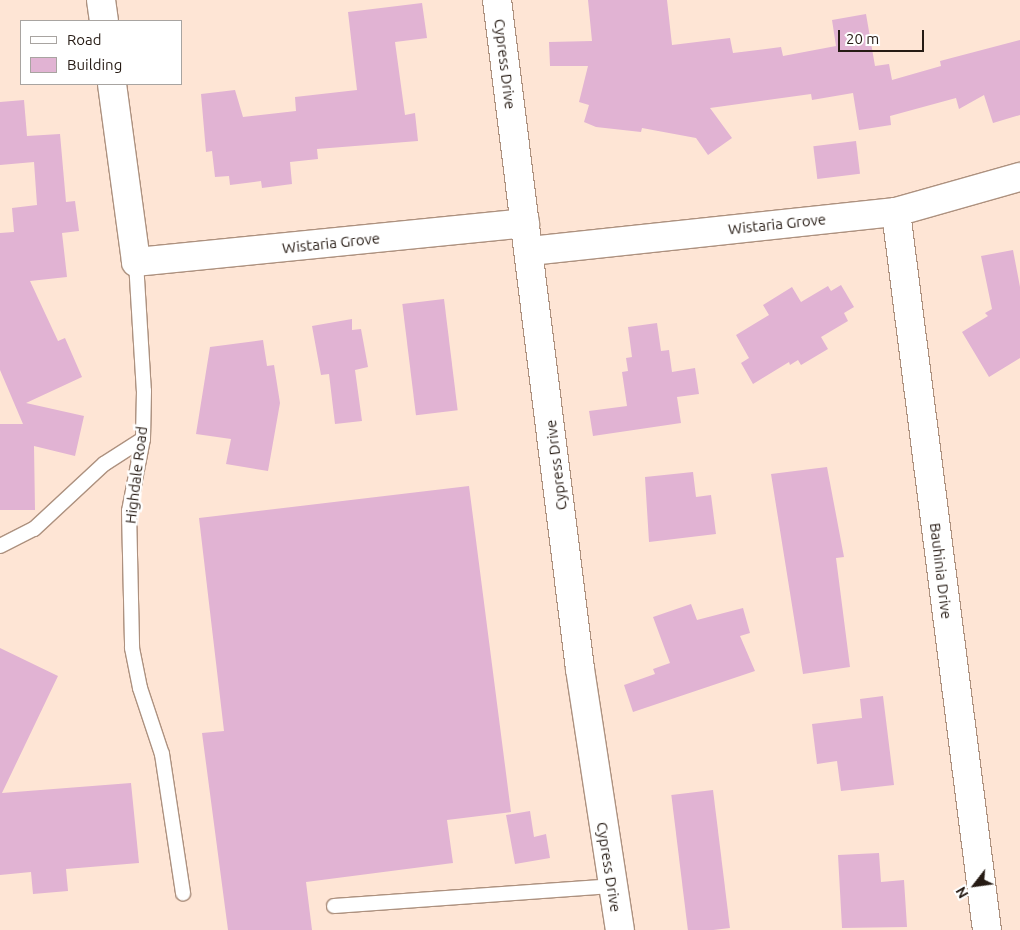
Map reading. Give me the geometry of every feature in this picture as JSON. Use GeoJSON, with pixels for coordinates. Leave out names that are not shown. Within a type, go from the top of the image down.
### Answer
{"type":"FeatureCollection","features":[{"type":"Feature","properties":{"kind":"street"},"geometry":{"type":"LineString","coordinates":[[101,0],[104,20]]}},
{"type":"Feature","properties":{"kind":"street","name":"Cypress Drive"},"geometry":{"type":"LineString","coordinates":[[497,0],[611,886],[620,930]]}},
{"type":"Feature","properties":{"kind":"street","name":"Highdale Road"},"geometry":{"type":"LineString","coordinates":[[112,85],[136,262]]}},
{"type":"Feature","properties":{"kind":"street","name":"Wistaria Grove"},"geometry":{"type":"LineString","coordinates":[[530,251],[896,212],[1020,176]]}},
{"type":"Feature","properties":{"kind":"street","name":"Bauhinia Drive"},"geometry":{"type":"LineString","coordinates":[[896,212],[987,930]]}},
{"type":"Feature","properties":{"kind":"street","name":"Wistaria Grove"},"geometry":{"type":"LineString","coordinates":[[136,262],[525,223]]}},
{"type":"Feature","properties":{"kind":"lane","name":"Highdale Road"},"geometry":{"type":"LineString","coordinates":[[136,262],[144,390],[143,439],[129,511],[132,648],[140,688],[162,754],[183,893]]}},
{"type":"Feature","properties":{"kind":"lane"},"geometry":{"type":"LineString","coordinates":[[0,546],[34,528],[104,464],[143,439]]}},
{"type":"Feature","properties":{"kind":"lane"},"geometry":{"type":"LineString","coordinates":[[334,906],[611,886]]}},
{"type":"Feature","properties":{"kind":"building"},"geometry":{"type":"Polygon","coordinates":[[[588,0],[667,0],[672,45],[730,38],[733,53],[781,47],[783,56],[836,46],[832,20],[866,14],[875,66],[889,64],[892,80],[941,66],[940,61],[1020,40],[1020,115],[993,123],[984,95],[959,109],[956,98],[890,116],[891,125],[859,130],[853,93],[812,100],[811,94],[710,108],[732,138],[708,155],[696,138],[642,128],[641,132],[596,127],[584,122],[589,105],[579,102],[588,66],[550,66],[549,42],[592,41],[588,0]]]}},
{"type":"Feature","properties":{"kind":"building"},"geometry":{"type":"Polygon","coordinates":[[[422,3],[427,38],[395,42],[405,115],[415,113],[418,141],[317,149],[318,159],[290,162],[292,184],[262,188],[261,181],[230,185],[229,176],[215,177],[212,151],[206,152],[201,94],[235,90],[243,117],[296,111],[295,97],[357,90],[348,12],[422,3]]]}},
{"type":"Feature","properties":{"kind":"building"},"geometry":{"type":"Polygon","coordinates":[[[24,100],[27,136],[60,134],[66,202],[75,201],[79,231],[62,233],[67,277],[30,281],[58,341],[65,338],[82,377],[26,403],[84,416],[75,456],[34,446],[35,510],[0,510],[0,424],[23,424],[0,370],[0,233],[14,232],[12,208],[37,205],[34,162],[0,165],[0,102],[24,100]]]}},
{"type":"Feature","properties":{"kind":"building"},"geometry":{"type":"Polygon","coordinates":[[[856,141],[860,174],[817,179],[813,146],[856,141]]]}},
{"type":"Feature","properties":{"kind":"building"},"geometry":{"type":"Polygon","coordinates":[[[1013,250],[1020,287],[1020,358],[989,377],[962,332],[988,316],[985,313],[992,309],[981,256],[1013,250]]]}},
{"type":"Feature","properties":{"kind":"building"},"geometry":{"type":"Polygon","coordinates":[[[841,285],[854,307],[844,313],[848,321],[821,337],[828,349],[801,365],[798,360],[790,365],[789,362],[753,384],[741,363],[749,358],[736,335],[769,315],[763,305],[792,287],[801,302],[828,286],[831,291],[841,285]]]}},
{"type":"Feature","properties":{"kind":"building"},"geometry":{"type":"Polygon","coordinates":[[[444,299],[458,410],[416,415],[402,304],[444,299]]]}},
{"type":"Feature","properties":{"kind":"building"},"geometry":{"type":"Polygon","coordinates":[[[352,319],[352,330],[361,329],[368,367],[355,370],[362,421],[335,424],[329,374],[321,375],[312,326],[352,319]]]}},
{"type":"Feature","properties":{"kind":"building"},"geometry":{"type":"Polygon","coordinates":[[[657,323],[661,351],[669,350],[672,372],[695,368],[699,394],[677,397],[681,423],[593,436],[589,411],[627,406],[622,372],[628,371],[626,358],[632,357],[628,327],[657,323]]]}},
{"type":"Feature","properties":{"kind":"building"},"geometry":{"type":"Polygon","coordinates":[[[263,340],[267,366],[274,365],[280,403],[268,471],[226,464],[231,439],[196,434],[210,347],[263,340]]]}},
{"type":"Feature","properties":{"kind":"building"},"geometry":{"type":"Polygon","coordinates":[[[827,467],[844,557],[836,558],[850,667],[803,674],[771,474],[827,467]]]}},
{"type":"Feature","properties":{"kind":"building"},"geometry":{"type":"Polygon","coordinates":[[[693,472],[696,497],[711,495],[716,534],[649,542],[645,477],[693,472]]]}},
{"type":"Feature","properties":{"kind":"building"},"geometry":{"type":"Polygon","coordinates":[[[469,486],[511,812],[447,820],[453,863],[306,882],[312,930],[228,930],[202,733],[224,731],[199,518],[469,486]]]}},
{"type":"Feature","properties":{"kind":"building"},"geometry":{"type":"Polygon","coordinates":[[[691,604],[697,620],[743,608],[750,633],[740,636],[755,671],[633,712],[624,685],[655,674],[653,669],[670,663],[653,617],[691,604]]]}},
{"type":"Feature","properties":{"kind":"building"},"geometry":{"type":"Polygon","coordinates":[[[0,648],[58,676],[2,793],[131,783],[139,863],[66,869],[68,891],[33,894],[31,872],[0,875],[0,648]]]}},
{"type":"Feature","properties":{"kind":"building"},"geometry":{"type":"Polygon","coordinates":[[[883,696],[894,785],[841,791],[837,761],[817,764],[812,724],[862,718],[860,699],[883,696]]]}},
{"type":"Feature","properties":{"kind":"building"},"geometry":{"type":"Polygon","coordinates":[[[713,790],[730,928],[688,930],[671,795],[713,790]]]}},
{"type":"Feature","properties":{"kind":"building"},"geometry":{"type":"Polygon","coordinates":[[[530,811],[534,837],[546,834],[550,858],[515,864],[506,815],[530,811]]]}},
{"type":"Feature","properties":{"kind":"building"},"geometry":{"type":"Polygon","coordinates":[[[879,853],[881,882],[904,880],[907,927],[842,928],[838,855],[879,853]]]}}]}
